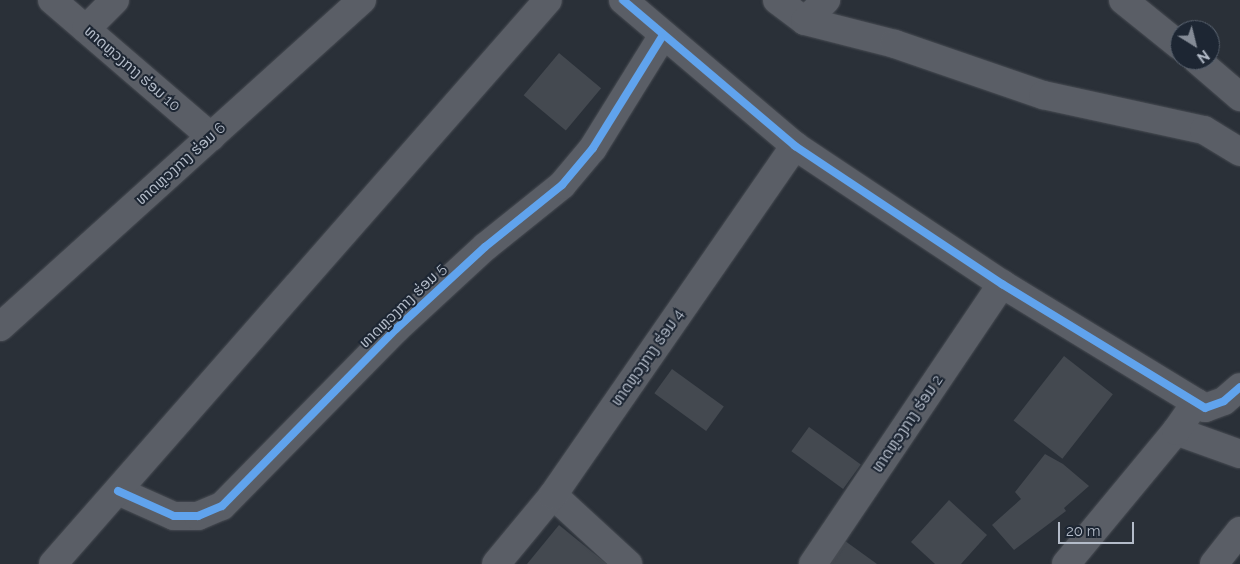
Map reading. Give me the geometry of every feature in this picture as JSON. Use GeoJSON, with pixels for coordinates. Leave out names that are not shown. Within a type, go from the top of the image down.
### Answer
{"type":"FeatureCollection","features":[{"type":"Feature","properties":{"kind":"street","name":"ທາດຫຼວງກາງ ຮ່ອມ 10"},"geometry":{"type":"LineString","coordinates":[[52,0],[212,137]]}},
{"type":"Feature","properties":{"kind":"street"},"geometry":{"type":"LineString","coordinates":[[86,29],[115,0]]}},
{"type":"Feature","properties":{"kind":"street","name":"ທາດຫຼວງກາງ ຮ່ອມ 6"},"geometry":{"type":"LineString","coordinates":[[0,327],[362,0]]}},
{"type":"Feature","properties":{"kind":"street"},"geometry":{"type":"LineString","coordinates":[[53,564],[548,0]]}},
{"type":"Feature","properties":{"kind":"street"},"geometry":{"type":"LineString","coordinates":[[623,0],[795,146],[1002,284],[1206,408],[1224,401],[1240,387]]}},
{"type":"Feature","properties":{"kind":"street"},"geometry":{"type":"LineString","coordinates":[[777,0],[805,21],[895,44],[1043,95],[1204,130],[1240,152]]}},
{"type":"Feature","properties":{"kind":"street"},"geometry":{"type":"LineString","coordinates":[[805,21],[826,0]]}},
{"type":"Feature","properties":{"kind":"street"},"geometry":{"type":"LineString","coordinates":[[1124,0],[1170,38]]}},
{"type":"Feature","properties":{"kind":"street","name":"ທາດຫຼວງກາງ ຮ່ອມ 5"},"geometry":{"type":"LineString","coordinates":[[118,491],[174,516],[198,516],[222,506],[396,329],[485,247],[562,185],[593,148],[663,35]]}},
{"type":"Feature","properties":{"kind":"street"},"geometry":{"type":"LineString","coordinates":[[1209,70],[1240,96]]}},
{"type":"Feature","properties":{"kind":"street","name":"ທາດຫຼວງກາງ ຮ່ອມ 4"},"geometry":{"type":"LineString","coordinates":[[496,564],[554,495],[795,146]]}},
{"type":"Feature","properties":{"kind":"street","name":"ທາດຫຼວງກາງ ຮ່ອມ 2"},"geometry":{"type":"LineString","coordinates":[[813,564],[1002,284]]}},
{"type":"Feature","properties":{"kind":"street"},"geometry":{"type":"LineString","coordinates":[[1066,564],[1176,431],[1196,402]]}},
{"type":"Feature","properties":{"kind":"street"},"geometry":{"type":"LineString","coordinates":[[1176,431],[1240,454]]}},
{"type":"Feature","properties":{"kind":"street"},"geometry":{"type":"LineString","coordinates":[[554,495],[628,564]]}},
{"type":"Feature","properties":{"kind":"street"},"geometry":{"type":"LineString","coordinates":[[1214,564],[1240,531]]}},
{"type":"Feature","properties":{"kind":"building"},"geometry":{"type":"Polygon","coordinates":[[[559,53],[601,88],[566,130],[524,95],[559,53]]]}},
{"type":"Feature","properties":{"kind":"building"},"geometry":{"type":"Polygon","coordinates":[[[1064,356],[1113,394],[1062,459],[1014,421],[1064,356]]]}},
{"type":"Feature","properties":{"kind":"building"},"geometry":{"type":"Polygon","coordinates":[[[672,369],[724,407],[706,431],[654,393],[672,369]]]}},
{"type":"Feature","properties":{"kind":"building"},"geometry":{"type":"Polygon","coordinates":[[[809,427],[861,465],[843,489],[791,451],[809,427]]]}},
{"type":"Feature","properties":{"kind":"building"},"geometry":{"type":"Polygon","coordinates":[[[1045,454],[1063,464],[1089,486],[1064,508],[1066,511],[1014,550],[992,525],[1021,499],[1015,492],[1045,454]]]}},
{"type":"Feature","properties":{"kind":"building"},"geometry":{"type":"Polygon","coordinates":[[[949,500],[987,535],[961,564],[935,564],[911,542],[949,500]]]}},
{"type":"Feature","properties":{"kind":"building"},"geometry":{"type":"Polygon","coordinates":[[[559,525],[607,564],[527,564],[559,525]]]}},
{"type":"Feature","properties":{"kind":"building"},"geometry":{"type":"Polygon","coordinates":[[[841,538],[877,564],[825,564],[841,538]]]}},
{"type":"Feature","properties":{"kind":"cycle path"},"geometry":{"type":"LineString","coordinates":[[623,0],[795,146],[1002,284],[1205,408],[1224,401],[1240,387]]}},
{"type":"Feature","properties":{"kind":"cycle path"},"geometry":{"type":"LineString","coordinates":[[118,491],[174,516],[198,516],[222,506],[396,329],[485,247],[562,185],[593,148],[663,35]]}}]}
